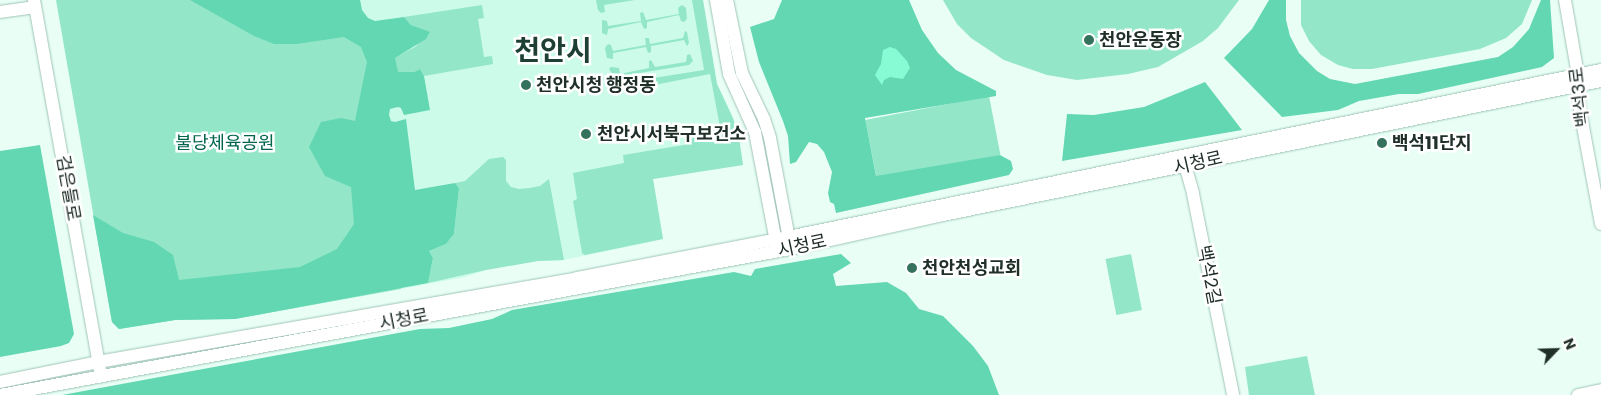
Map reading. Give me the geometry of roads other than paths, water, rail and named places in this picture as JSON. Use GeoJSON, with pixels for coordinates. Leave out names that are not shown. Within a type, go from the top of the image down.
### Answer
{"type":"FeatureCollection","features":[{"type":"Feature","properties":{"kind":"street"},"geometry":{"type":"LineString","coordinates":[[716,0],[729,74],[755,132],[783,244]]}},
{"type":"Feature","properties":{"kind":"street"},"geometry":{"type":"LineString","coordinates":[[727,0],[742,74],[764,119],[770,138],[783,244]]}},
{"type":"Feature","properties":{"kind":"street","name":"백석3로"},"geometry":{"type":"LineString","coordinates":[[1565,0],[1578,80],[1579,105],[1601,224]]}},
{"type":"Feature","properties":{"kind":"street"},"geometry":{"type":"LineString","coordinates":[[0,12],[35,3]]}},
{"type":"Feature","properties":{"kind":"street","name":"검은들로"},"geometry":{"type":"LineString","coordinates":[[35,3],[101,377]]}},
{"type":"Feature","properties":{"kind":"street","name":"시청로"},"geometry":{"type":"LineString","coordinates":[[0,382],[98,362],[944,215],[1183,161],[1578,80],[1601,70]]}},
{"type":"Feature","properties":{"kind":"street","name":"시청로"},"geometry":{"type":"LineString","coordinates":[[1578,80],[1601,81]]}},
{"type":"Feature","properties":{"kind":"street","name":"백석2길"},"geometry":{"type":"LineString","coordinates":[[1183,161],[1193,194],[1233,395]]}},
{"type":"Feature","properties":{"kind":"street","name":"시청로"},"geometry":{"type":"LineString","coordinates":[[0,395],[783,244]]}},
{"type":"Feature","properties":{"kind":"street"},"geometry":{"type":"LineString","coordinates":[[1578,395],[1601,390]]}},
{"type":"Feature","properties":{"kind":"place","name":"천안운동장"},"geometry":{"type":"Point","coordinates":[1089,40]}},
{"type":"Feature","properties":{"kind":"place","name":"천안시청 행정동"},"geometry":{"type":"Point","coordinates":[526,85]}},
{"type":"Feature","properties":{"kind":"place","name":"천안시서북구보건소"},"geometry":{"type":"Point","coordinates":[586,134]}},
{"type":"Feature","properties":{"kind":"place","name":"백석11단지"},"geometry":{"type":"Point","coordinates":[1382,143]}},
{"type":"Feature","properties":{"kind":"place","name":"천안천성교회"},"geometry":{"type":"Point","coordinates":[912,268]}},
{"type":"Feature","properties":{"kind":"district","name":"천안시"},"geometry":{"type":"Point","coordinates":[553,51]}},
{"type":"Feature","properties":{"kind":"park label","name":"불당체육공원"},"geometry":{"type":"Point","coordinates":[225,143]}}]}
